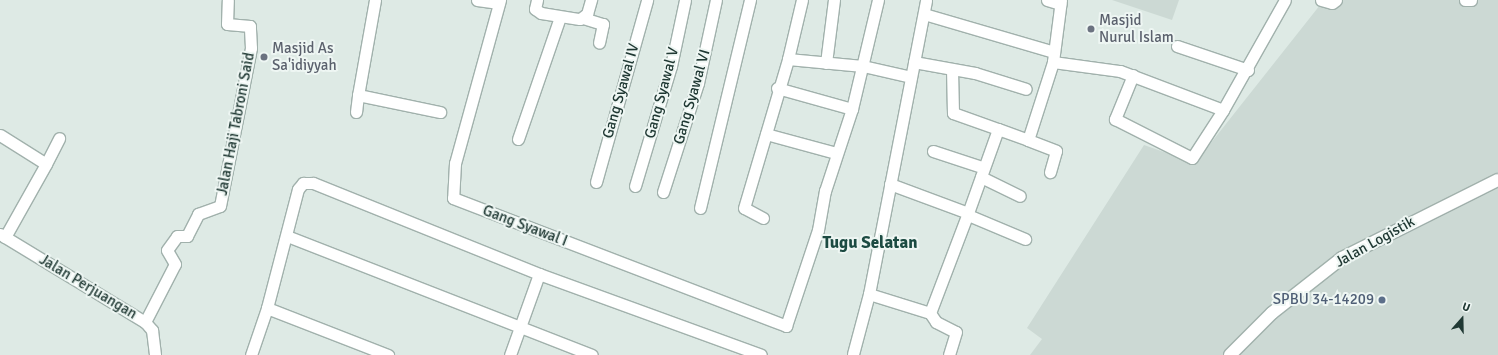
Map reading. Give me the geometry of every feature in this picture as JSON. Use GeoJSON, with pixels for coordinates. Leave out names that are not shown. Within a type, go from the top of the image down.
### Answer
{"type":"FeatureCollection","features":[{"type":"Feature","properties":{"kind":"main road","name":"Jalan Logistik"},"geometry":{"type":"LineString","coordinates":[[1230,355],[1272,314],[1342,258],[1498,180]]}},
{"type":"Feature","properties":{"kind":"street","name":"Jalan Haji Tabroni Said"},"geometry":{"type":"LineString","coordinates":[[145,322],[175,264],[167,250],[177,236],[187,236],[198,214],[220,206],[251,48],[250,26],[226,23],[228,0]]}},
{"type":"Feature","properties":{"kind":"street"},"geometry":{"type":"LineString","coordinates":[[356,112],[375,0]]}},
{"type":"Feature","properties":{"kind":"street"},"geometry":{"type":"LineString","coordinates":[[478,0],[499,1]]}},
{"type":"Feature","properties":{"kind":"street"},"geometry":{"type":"LineString","coordinates":[[582,19],[591,0]]}},
{"type":"Feature","properties":{"kind":"street","name":"Gang Syawal IV"},"geometry":{"type":"LineString","coordinates":[[596,182],[647,0]]}},
{"type":"Feature","properties":{"kind":"street","name":"Gang Syawal V"},"geometry":{"type":"LineString","coordinates":[[635,186],[671,66],[685,0]]}},
{"type":"Feature","properties":{"kind":"street","name":"Gang Syawal VI"},"geometry":{"type":"LineString","coordinates":[[663,192],[698,83],[716,0]]}},
{"type":"Feature","properties":{"kind":"street"},"geometry":{"type":"LineString","coordinates":[[700,208],[750,0]]}},
{"type":"Feature","properties":{"kind":"street"},"geometry":{"type":"LineString","coordinates":[[763,218],[744,208],[766,134],[777,88],[788,59],[802,0]]}},
{"type":"Feature","properties":{"kind":"street"},"geometry":{"type":"LineString","coordinates":[[826,63],[834,0]]}},
{"type":"Feature","properties":{"kind":"street"},"geometry":{"type":"LineString","coordinates":[[766,134],[836,153],[852,109],[878,0]]}},
{"type":"Feature","properties":{"kind":"street"},"geometry":{"type":"LineString","coordinates":[[853,354],[869,294],[926,0]]}},
{"type":"Feature","properties":{"kind":"street"},"geometry":{"type":"LineString","coordinates":[[1028,140],[1053,57],[1061,2],[1047,0]]}},
{"type":"Feature","properties":{"kind":"street"},"geometry":{"type":"LineString","coordinates":[[1133,75],[1115,119],[1192,158],[1219,108],[1248,70],[1285,0]]}},
{"type":"Feature","properties":{"kind":"street"},"geometry":{"type":"LineString","coordinates":[[1320,0],[1336,0]]}},
{"type":"Feature","properties":{"kind":"street"},"geometry":{"type":"LineString","coordinates":[[1465,0],[1471,0]]}},
{"type":"Feature","properties":{"kind":"street","name":"Gang Syawal I"},"geometry":{"type":"LineString","coordinates":[[499,1],[455,163],[453,198],[782,325],[788,325],[836,153]]}},
{"type":"Feature","properties":{"kind":"street"},"geometry":{"type":"LineString","coordinates":[[536,5],[560,17],[582,19],[604,24],[599,43]]}},
{"type":"Feature","properties":{"kind":"street"},"geometry":{"type":"LineString","coordinates":[[924,14],[1053,57],[1133,75],[1219,108]]}},
{"type":"Feature","properties":{"kind":"street"},"geometry":{"type":"LineString","coordinates":[[518,139],[560,17]]}},
{"type":"Feature","properties":{"kind":"street"},"geometry":{"type":"LineString","coordinates":[[1177,46],[1248,70]]}},
{"type":"Feature","properties":{"kind":"street"},"geometry":{"type":"LineString","coordinates":[[788,59],[862,66],[911,77]]}},
{"type":"Feature","properties":{"kind":"street"},"geometry":{"type":"LineString","coordinates":[[914,62],[952,69],[1026,89]]}},
{"type":"Feature","properties":{"kind":"street"},"geometry":{"type":"LineString","coordinates":[[952,69],[953,113],[1056,151],[1050,172]]}},
{"type":"Feature","properties":{"kind":"street"},"geometry":{"type":"LineString","coordinates":[[777,88],[852,109]]}},
{"type":"Feature","properties":{"kind":"street"},"geometry":{"type":"LineString","coordinates":[[358,95],[440,112]]}},
{"type":"Feature","properties":{"kind":"street"},"geometry":{"type":"LineString","coordinates":[[930,313],[968,214],[998,129]]}},
{"type":"Feature","properties":{"kind":"street"},"geometry":{"type":"LineString","coordinates":[[0,135],[46,164]]}},
{"type":"Feature","properties":{"kind":"street"},"geometry":{"type":"LineString","coordinates":[[3,235],[46,164],[59,138]]}},
{"type":"Feature","properties":{"kind":"street"},"geometry":{"type":"LineString","coordinates":[[933,151],[982,172],[1020,196]]}},
{"type":"Feature","properties":{"kind":"street"},"geometry":{"type":"LineString","coordinates":[[251,355],[267,308],[287,236],[298,189],[303,183],[313,183],[539,274],[761,355]]}},
{"type":"Feature","properties":{"kind":"street"},"geometry":{"type":"LineString","coordinates":[[890,184],[968,214],[1025,239]]}},
{"type":"Feature","properties":{"kind":"street","name":"Jalan Perjuangan"},"geometry":{"type":"LineString","coordinates":[[3,235],[145,322],[152,330],[155,355]]}},
{"type":"Feature","properties":{"kind":"street"},"geometry":{"type":"LineString","coordinates":[[287,236],[592,355]]}},
{"type":"Feature","properties":{"kind":"street"},"geometry":{"type":"LineString","coordinates":[[510,355],[539,274]]}},
{"type":"Feature","properties":{"kind":"street"},"geometry":{"type":"LineString","coordinates":[[869,294],[930,313],[936,322],[956,332],[949,355]]}},
{"type":"Feature","properties":{"kind":"street"},"geometry":{"type":"LineString","coordinates":[[267,308],[388,355]]}},
{"type":"Feature","properties":{"kind":"shaded area"},"geometry":{"type":"Polygon","coordinates":[[[1112,0],[1179,0],[1172,20],[1112,0]]]}},
{"type":"Feature","properties":{"kind":"shaded area"},"geometry":{"type":"Polygon","coordinates":[[[1324,0],[1498,0],[1498,355],[1030,355],[1042,339],[1027,328],[1144,145],[1195,163],[1324,0]]]}},
{"type":"Feature","properties":{"kind":"place","name":"Masjid Nurul Islam"},"geometry":{"type":"Point","coordinates":[1091,29]}},
{"type":"Feature","properties":{"kind":"place","name":"Masjid As Sa'idiyyah"},"geometry":{"type":"Point","coordinates":[264,57]}},
{"type":"Feature","properties":{"kind":"place","name":"SPBU 34-14209"},"geometry":{"type":"Point","coordinates":[1382,300]}},
{"type":"Feature","properties":{"kind":"district","name":"Tugu Selatan"},"geometry":{"type":"Point","coordinates":[870,243]}}]}
